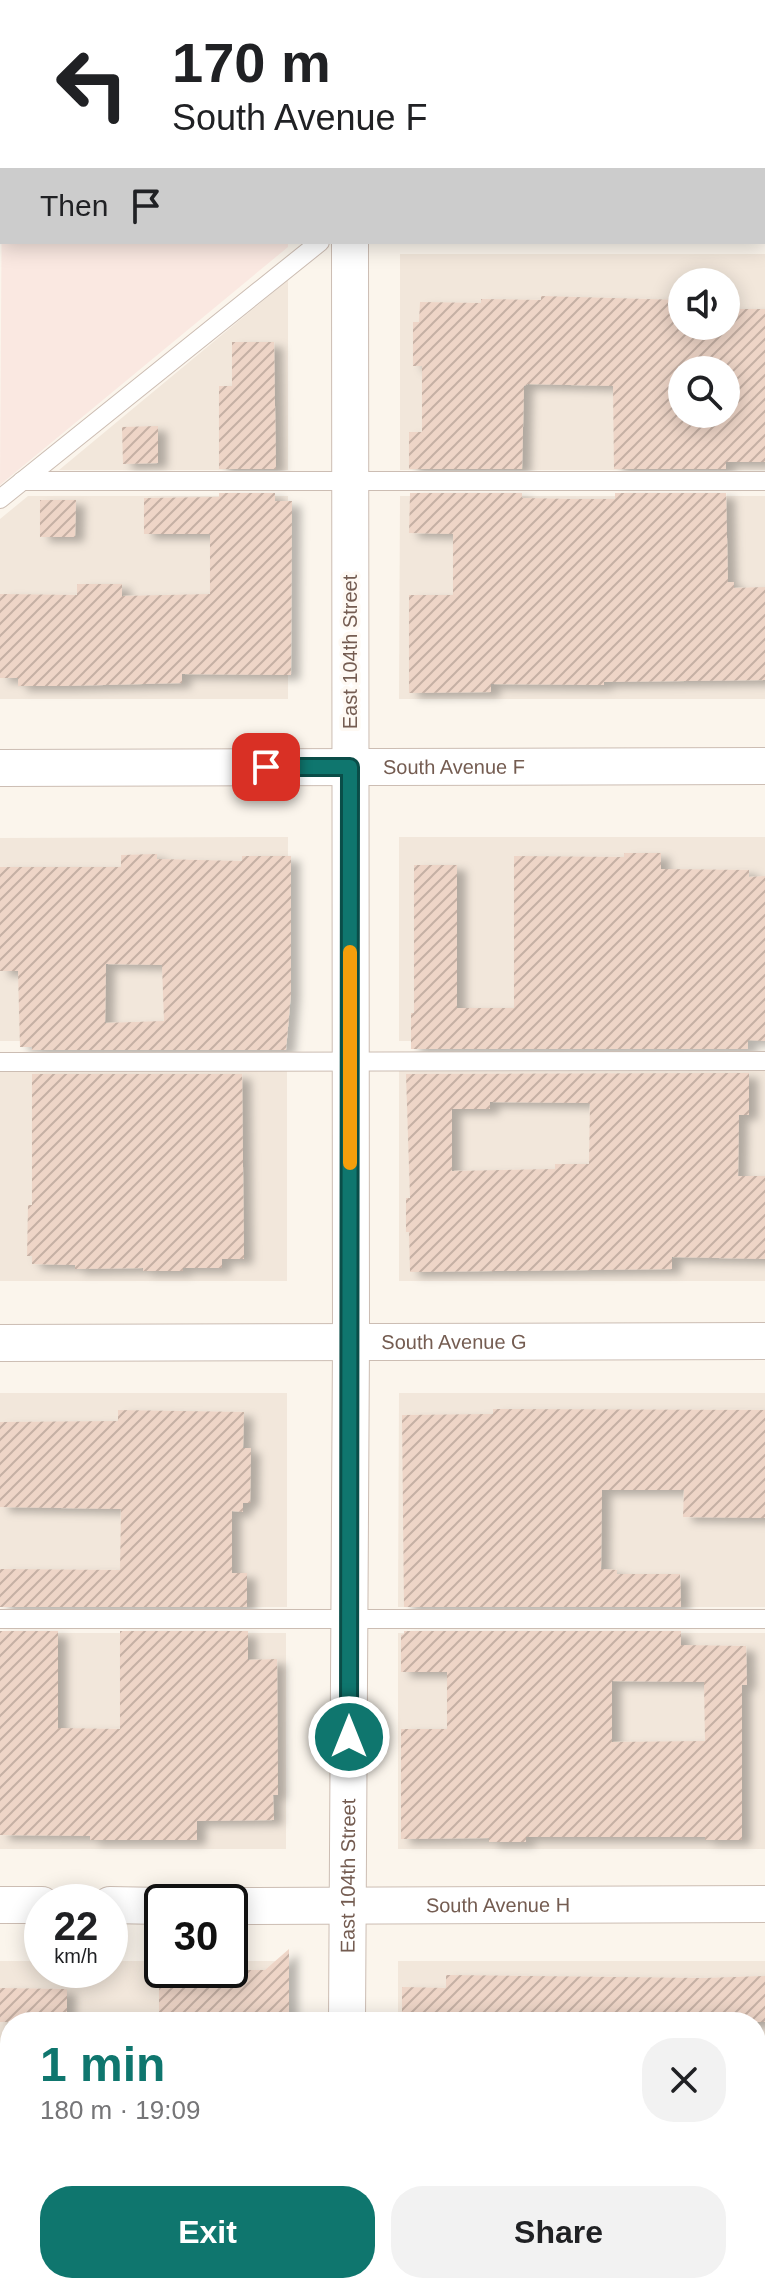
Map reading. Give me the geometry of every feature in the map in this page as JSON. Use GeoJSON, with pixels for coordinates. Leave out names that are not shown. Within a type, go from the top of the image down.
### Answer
{"type":"FeatureCollection","features":[{"type":"Feature","properties":{"kind":"street","name":"East 104th Street"},"geometry":{"type":"LineString","coordinates":[[347,2012],[351,1342],[350,244]]}},
{"type":"Feature","properties":{"kind":"street","name":"South Avenue F"},"geometry":{"type":"LineString","coordinates":[[0,768],[765,766]]}},
{"type":"Feature","properties":{"kind":"street","name":"South Avenue G"},"geometry":{"type":"LineString","coordinates":[[0,1343],[765,1341]]}},
{"type":"Feature","properties":{"kind":"street","name":"South Avenue H"},"geometry":{"type":"LineString","coordinates":[[248,1906],[765,1904]]}},
{"type":"Feature","properties":{"kind":"street"},"geometry":{"type":"LineString","coordinates":[[0,1905],[24,1905]]}},
{"type":"Feature","properties":{"kind":"lane"},"geometry":{"type":"LineString","coordinates":[[0,499],[318,244]]}},
{"type":"Feature","properties":{"kind":"lane"},"geometry":{"type":"LineString","coordinates":[[22,481],[765,481]]}},
{"type":"Feature","properties":{"kind":"lane"},"geometry":{"type":"LineString","coordinates":[[0,1062],[765,1061]]}},
{"type":"Feature","properties":{"kind":"lane"},"geometry":{"type":"LineString","coordinates":[[0,1619],[765,1619]]}},
{"type":"Feature","properties":{"kind":"shaded area"},"geometry":{"type":"Polygon","coordinates":[[[2,244],[288,244],[288,247],[0,485],[2,244]]]}},
{"type":"Feature","properties":{"kind":"shaded area"},"geometry":{"type":"Polygon","coordinates":[[[400,254],[765,254],[765,470],[400,470],[400,254]]]}},
{"type":"Feature","properties":{"kind":"shaded area"},"geometry":{"type":"Polygon","coordinates":[[[288,280],[288,470],[59,470],[288,280]]]}},
{"type":"Feature","properties":{"kind":"shaded area"},"geometry":{"type":"Polygon","coordinates":[[[28,496],[288,496],[288,699],[0,699],[0,519],[28,496]]]}},
{"type":"Feature","properties":{"kind":"shaded area"},"geometry":{"type":"Polygon","coordinates":[[[400,496],[765,496],[765,699],[399,699],[400,496]]]}},
{"type":"Feature","properties":{"kind":"shaded area"},"geometry":{"type":"Polygon","coordinates":[[[288,837],[287,1041],[0,1041],[0,838],[288,837]]]}},
{"type":"Feature","properties":{"kind":"shaded area"},"geometry":{"type":"Polygon","coordinates":[[[399,837],[765,837],[765,1041],[399,1041],[399,837]]]}},
{"type":"Feature","properties":{"kind":"shaded area"},"geometry":{"type":"Polygon","coordinates":[[[0,1067],[287,1067],[287,1281],[0,1281],[0,1067]]]}},
{"type":"Feature","properties":{"kind":"shaded area"},"geometry":{"type":"Polygon","coordinates":[[[399,1067],[765,1067],[765,1281],[399,1281],[399,1067]]]}},
{"type":"Feature","properties":{"kind":"shaded area"},"geometry":{"type":"Polygon","coordinates":[[[0,1393],[287,1393],[287,1607],[0,1607],[0,1393]]]}},
{"type":"Feature","properties":{"kind":"shaded area"},"geometry":{"type":"Polygon","coordinates":[[[399,1393],[765,1393],[765,1607],[398,1607],[399,1393]]]}},
{"type":"Feature","properties":{"kind":"shaded area"},"geometry":{"type":"Polygon","coordinates":[[[0,1633],[286,1633],[286,1849],[0,1849],[0,1633]]]}},
{"type":"Feature","properties":{"kind":"shaded area"},"geometry":{"type":"Polygon","coordinates":[[[398,1633],[765,1633],[765,1849],[398,1849],[398,1633]]]}},
{"type":"Feature","properties":{"kind":"shaded area"},"geometry":{"type":"Polygon","coordinates":[[[0,1961],[24,1961],[24,1988],[128,1988],[128,1961],[144,1961],[144,1988],[248,1988],[248,1961],[286,1961],[286,2012],[0,2012],[0,1961]]]}},
{"type":"Feature","properties":{"kind":"shaded area"},"geometry":{"type":"Polygon","coordinates":[[[398,1961],[765,1961],[765,2012],[398,2012],[398,1961]]]}},
{"type":"Feature","properties":{"kind":"building"},"geometry":{"type":"Polygon","coordinates":[[[541,296],[668,300],[668,340],[740,340],[740,309],[765,309],[765,462],[726,462],[726,469],[614,469],[613,386],[528,384],[524,386],[522,469],[409,469],[409,432],[422,432],[422,366],[413,366],[413,322],[419,322],[420,302],[481,303],[481,299],[541,300],[541,296]]]}},
{"type":"Feature","properties":{"kind":"building"},"geometry":{"type":"Polygon","coordinates":[[[232,342],[274,342],[276,469],[219,469],[219,386],[232,386],[232,342]]]}},
{"type":"Feature","properties":{"kind":"building"},"geometry":{"type":"Polygon","coordinates":[[[158,426],[158,463],[123,464],[122,427],[158,426]]]}},
{"type":"Feature","properties":{"kind":"building"},"geometry":{"type":"Polygon","coordinates":[[[219,493],[275,493],[275,501],[292,501],[291,675],[182,674],[182,683],[64,686],[18,686],[18,678],[0,678],[0,594],[77,595],[77,584],[122,584],[122,596],[210,594],[210,534],[144,534],[144,498],[219,497],[219,493]]]}},
{"type":"Feature","properties":{"kind":"building"},"geometry":{"type":"Polygon","coordinates":[[[410,493],[522,493],[522,498],[615,499],[615,493],[726,493],[728,582],[734,582],[734,588],[765,587],[765,680],[604,682],[604,685],[491,684],[491,692],[409,693],[409,595],[453,595],[453,534],[409,533],[410,493]]]}},
{"type":"Feature","properties":{"kind":"building"},"geometry":{"type":"Polygon","coordinates":[[[40,500],[76,500],[75,537],[40,537],[40,500]]]}},
{"type":"Feature","properties":{"kind":"building"},"geometry":{"type":"Polygon","coordinates":[[[624,853],[661,853],[661,869],[749,870],[749,877],[765,876],[765,1041],[748,1040],[748,1049],[411,1049],[411,1013],[414,1013],[414,865],[457,865],[457,1008],[514,1008],[514,856],[624,857],[624,853]]]}},
{"type":"Feature","properties":{"kind":"building"},"geometry":{"type":"Polygon","coordinates":[[[157,854],[157,859],[242,861],[242,856],[291,856],[291,993],[286,1050],[32,1050],[32,1047],[20,1047],[18,971],[0,971],[0,867],[121,867],[121,855],[157,854]],[[106,964],[105,1023],[164,1021],[162,965],[106,964]]]}},
{"type":"Feature","properties":{"kind":"building"},"geometry":{"type":"Polygon","coordinates":[[[749,1073],[749,1115],[739,1115],[738,1176],[765,1176],[765,1259],[672,1257],[672,1269],[410,1272],[409,1232],[406,1232],[406,1198],[410,1198],[406,1074],[749,1073]],[[490,1102],[490,1109],[452,1109],[452,1171],[555,1169],[555,1164],[589,1164],[590,1103],[490,1102]]]}},
{"type":"Feature","properties":{"kind":"building"},"geometry":{"type":"Polygon","coordinates":[[[32,1074],[242,1074],[244,1259],[222,1259],[222,1268],[183,1268],[183,1271],[75,1269],[75,1265],[32,1264],[32,1256],[27,1256],[28,1205],[32,1205],[32,1074]]]}},
{"type":"Feature","properties":{"kind":"building"},"geometry":{"type":"Polygon","coordinates":[[[493,1409],[765,1410],[765,1518],[683,1517],[684,1490],[602,1490],[601,1569],[617,1570],[617,1574],[680,1574],[681,1607],[404,1607],[402,1415],[493,1414],[493,1409]]]}},
{"type":"Feature","properties":{"kind":"building"},"geometry":{"type":"Polygon","coordinates":[[[118,1410],[244,1412],[243,1448],[251,1448],[250,1503],[243,1503],[243,1512],[232,1511],[232,1573],[247,1573],[247,1607],[0,1607],[0,1569],[120,1570],[121,1509],[0,1507],[0,1422],[118,1421],[118,1410]]]}},
{"type":"Feature","properties":{"kind":"building"},"geometry":{"type":"Polygon","coordinates":[[[0,1631],[58,1631],[58,1728],[120,1729],[120,1631],[248,1631],[248,1660],[277,1659],[278,1795],[273,1795],[274,1820],[197,1821],[197,1840],[90,1840],[90,1836],[0,1835],[0,1631]]]}},
{"type":"Feature","properties":{"kind":"building"},"geometry":{"type":"Polygon","coordinates":[[[404,1631],[681,1631],[681,1645],[746,1646],[747,1685],[742,1685],[742,1840],[705,1840],[705,1837],[526,1837],[526,1842],[489,1842],[489,1838],[401,1839],[401,1729],[447,1729],[447,1672],[401,1672],[401,1635],[404,1631]],[[612,1681],[612,1742],[705,1741],[704,1682],[612,1681]]]}},
{"type":"Feature","properties":{"kind":"building"},"geometry":{"type":"Polygon","coordinates":[[[289,1949],[289,2012],[159,2012],[159,1988],[248,1988],[248,1970],[265,1970],[289,1949]]]}},
{"type":"Feature","properties":{"kind":"building"},"geometry":{"type":"Polygon","coordinates":[[[446,1975],[765,1976],[765,2012],[402,2012],[402,1987],[446,1988],[446,1975]]]}},
{"type":"Feature","properties":{"kind":"building"},"geometry":{"type":"Polygon","coordinates":[[[0,1988],[67,1989],[67,2012],[0,2012],[0,1988]]]}},
{"type":"Feature","properties":{"kind":"slow traffic"},"geometry":{"type":"LineString","coordinates":[[350,952],[350,1163]]}},
{"type":"Feature","properties":{"kind":"route"},"geometry":{"type":"LineString","coordinates":[[266,767],[350,767],[349,1737]]}}]}
